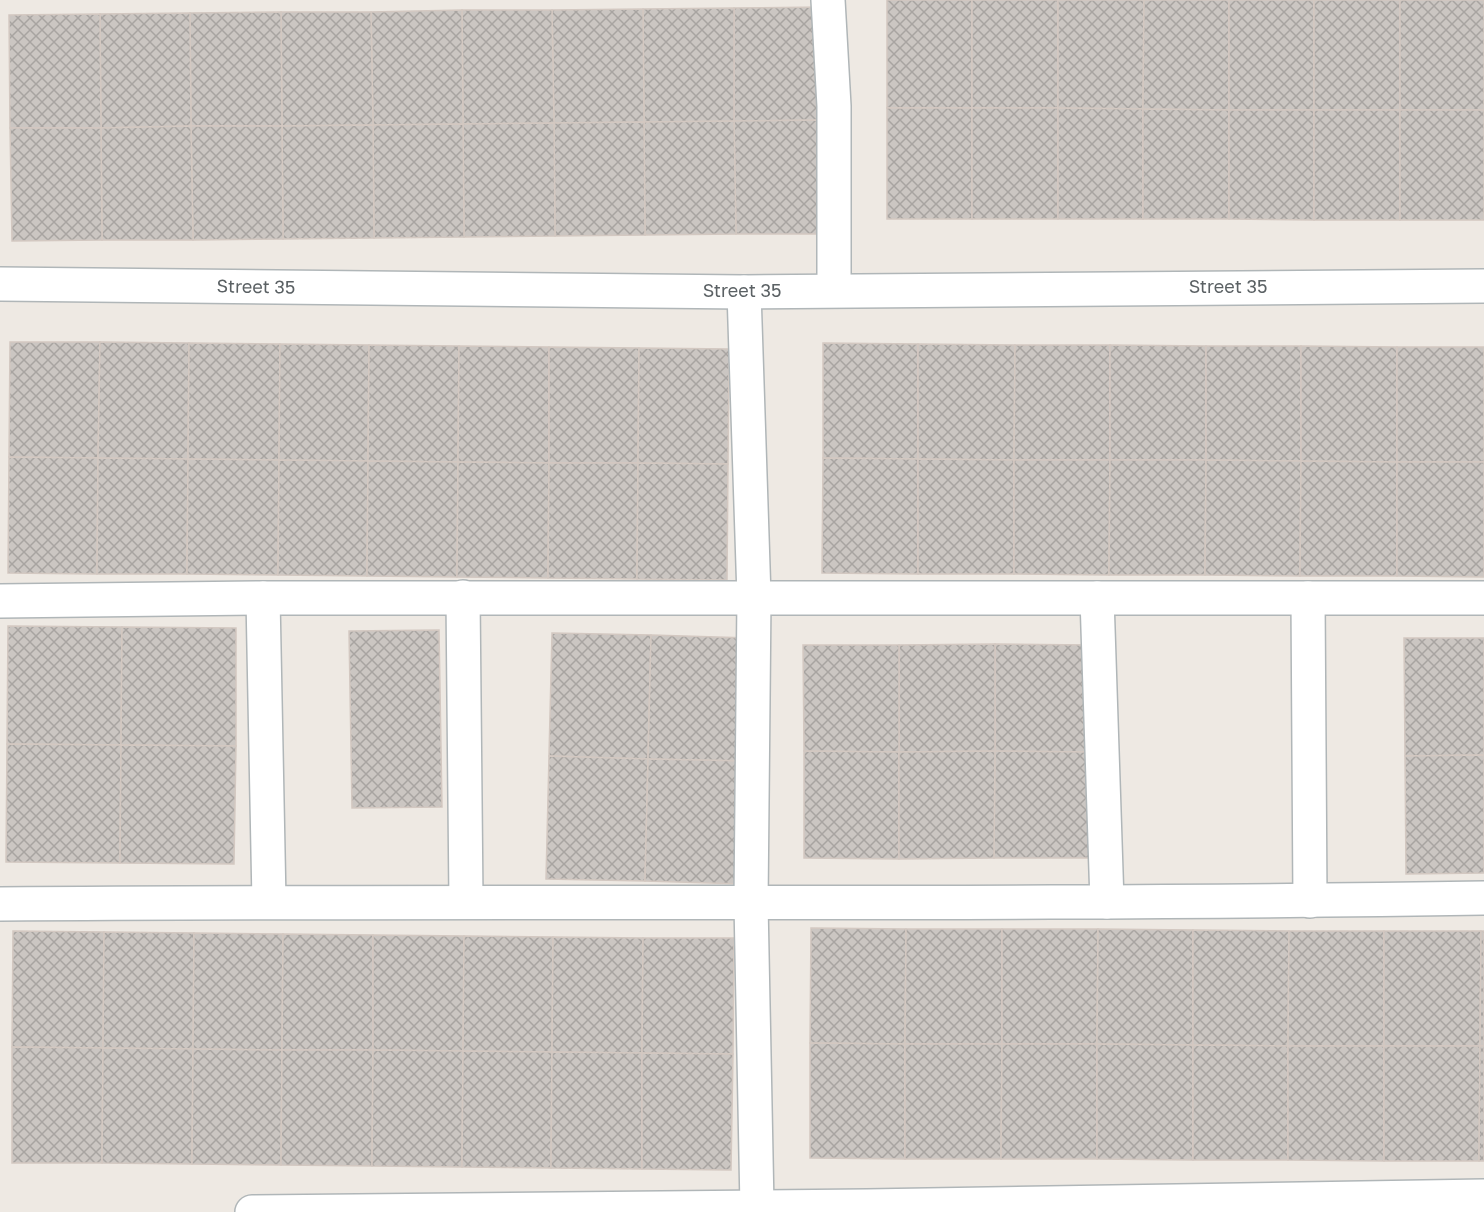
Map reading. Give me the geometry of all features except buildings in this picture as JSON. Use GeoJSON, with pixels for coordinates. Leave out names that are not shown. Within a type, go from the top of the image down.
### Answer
{"type":"FeatureCollection","features":[{"type":"Feature","properties":{"kind":"street"},"geometry":{"type":"LineString","coordinates":[[828,0],[834,106],[834,290]]}},
{"type":"Feature","properties":{"kind":"street","name":"Street 35"},"geometry":{"type":"LineString","coordinates":[[0,284],[744,292],[1484,286]]}},
{"type":"Feature","properties":{"kind":"street"},"geometry":{"type":"LineString","coordinates":[[744,292],[754,597],[751,903],[757,1207]]}},
{"type":"Feature","properties":{"kind":"street"},"geometry":{"type":"LineString","coordinates":[[263,597],[269,902]]}},
{"type":"Feature","properties":{"kind":"street"},"geometry":{"type":"LineString","coordinates":[[0,601],[263,597],[1484,598]]}},
{"type":"Feature","properties":{"kind":"street"},"geometry":{"type":"LineString","coordinates":[[463,597],[466,901]]}},
{"type":"Feature","properties":{"kind":"street"},"geometry":{"type":"LineString","coordinates":[[1097,598],[1107,902]]}},
{"type":"Feature","properties":{"kind":"street"},"geometry":{"type":"LineString","coordinates":[[1308,598],[1310,901]]}},
{"type":"Feature","properties":{"kind":"street"},"geometry":{"type":"LineString","coordinates":[[0,904],[466,901],[1107,902],[1484,898]]}},
{"type":"Feature","properties":{"kind":"street"},"geometry":{"type":"LineString","coordinates":[[252,1212],[757,1207],[867,1209],[1484,1196]]}}]}
